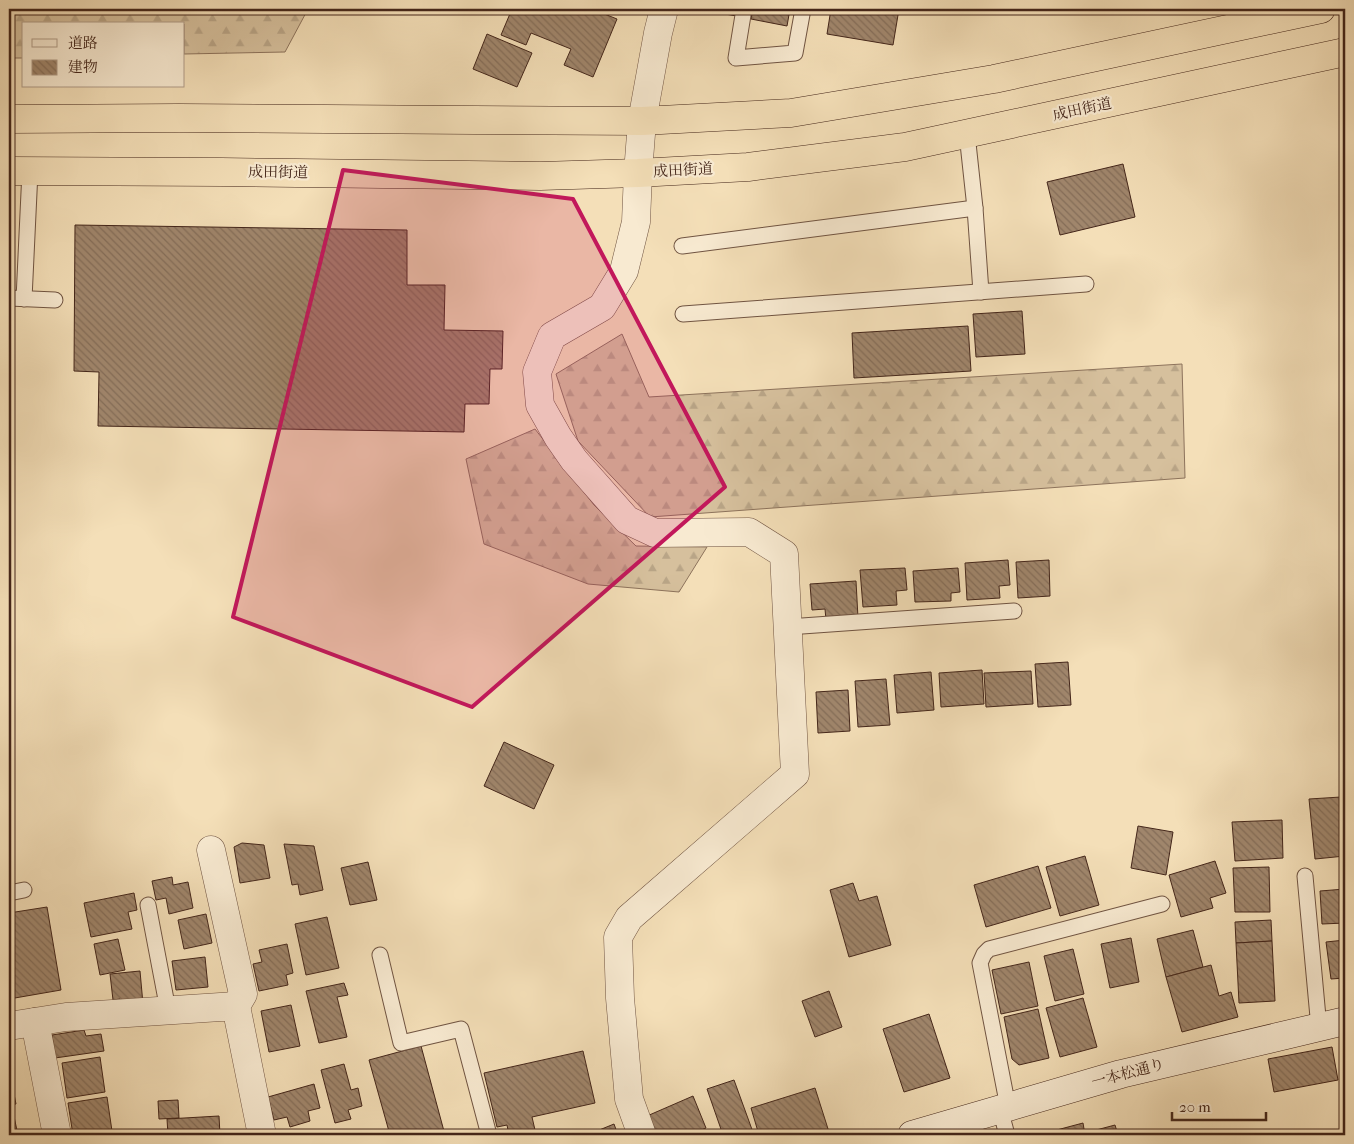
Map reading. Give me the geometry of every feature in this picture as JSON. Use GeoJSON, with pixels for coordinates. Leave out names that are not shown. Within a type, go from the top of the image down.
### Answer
{"type":"FeatureCollection","features":[{"type":"Feature","properties":{"kind":"highway"},"geometry":{"type":"LineString","coordinates":[[9,118],[642,121],[791,113],[994,79],[1252,16],[1321,9]]}},
{"type":"Feature","properties":{"kind":"highway","name":"成田街道"},"geometry":{"type":"LineString","coordinates":[[19,171],[388,173],[540,176],[638,173],[758,165],[905,147],[1345,52]]}},
{"type":"Feature","properties":{"kind":"street"},"geometry":{"type":"LineString","coordinates":[[642,1135],[629,1099],[620,998],[618,937],[629,918],[796,774],[784,554],[749,532],[655,533],[627,520],[574,460],[558,438],[540,405],[537,372],[552,336],[602,307],[624,271],[636,222],[642,121],[664,9]]}},
{"type":"Feature","properties":{"kind":"street"},"geometry":{"type":"LineString","coordinates":[[211,850],[242,994],[236,1006],[262,1135]]}},
{"type":"Feature","properties":{"kind":"street"},"geometry":{"type":"LineString","coordinates":[[57,1135],[22,1024],[66,1017],[236,1006]]}},
{"type":"Feature","properties":{"kind":"street","name":"一本松通り"},"geometry":{"type":"LineString","coordinates":[[912,1135],[1121,1074],[1319,1028],[1345,1020]]}},
{"type":"Feature","properties":{"kind":"lane"},"geometry":{"type":"LineString","coordinates":[[744,9],[736,58],[795,53],[803,9]]}},
{"type":"Feature","properties":{"kind":"lane"},"geometry":{"type":"LineString","coordinates":[[966,134],[975,208],[981,292]]}},
{"type":"Feature","properties":{"kind":"lane"},"geometry":{"type":"LineString","coordinates":[[19,171],[16,298],[55,300]]}},
{"type":"Feature","properties":{"kind":"lane"},"geometry":{"type":"LineString","coordinates":[[682,246],[975,208]]}},
{"type":"Feature","properties":{"kind":"lane"},"geometry":{"type":"LineString","coordinates":[[683,314],[1086,284]]}},
{"type":"Feature","properties":{"kind":"lane"},"geometry":{"type":"LineString","coordinates":[[788,627],[1014,611]]}},
{"type":"Feature","properties":{"kind":"lane"},"geometry":{"type":"LineString","coordinates":[[1305,876],[1319,1028]]}},
{"type":"Feature","properties":{"kind":"lane"},"geometry":{"type":"LineString","coordinates":[[1007,1135],[980,963],[984,954],[989,949],[1162,904]]}},
{"type":"Feature","properties":{"kind":"lane"},"geometry":{"type":"LineString","coordinates":[[148,905],[168,1010]]}},
{"type":"Feature","properties":{"kind":"lane"},"geometry":{"type":"LineString","coordinates":[[380,955],[401,1043],[461,1029],[489,1135]]}},
{"type":"Feature","properties":{"kind":"highlighted area"},"geometry":{"type":"Polygon","coordinates":[[[343,170],[573,199],[725,487],[472,707],[233,617],[343,170]]]}},
{"type":"Feature","properties":{"kind":"green space"},"geometry":{"type":"Polygon","coordinates":[[[9,9],[308,9],[285,52],[185,54],[185,22],[22,22],[22,58],[9,58],[9,9]]]}},
{"type":"Feature","properties":{"kind":"green space"},"geometry":{"type":"Polygon","coordinates":[[[622,334],[649,397],[1182,364],[1185,478],[650,517],[578,441],[556,374],[622,334]]]}},
{"type":"Feature","properties":{"kind":"green space"},"geometry":{"type":"Polygon","coordinates":[[[535,429],[594,505],[636,546],[707,547],[679,592],[588,584],[484,544],[466,459],[535,429]]]}},
{"type":"Feature","properties":{"kind":"building"},"geometry":{"type":"Polygon","coordinates":[[[512,9],[592,9],[617,19],[593,77],[564,65],[571,49],[531,33],[526,45],[501,35],[512,9]]]}},
{"type":"Feature","properties":{"kind":"building"},"geometry":{"type":"Polygon","coordinates":[[[702,9],[738,9],[737,16],[702,9]]]}},
{"type":"Feature","properties":{"kind":"building"},"geometry":{"type":"Polygon","coordinates":[[[753,9],[790,9],[787,26],[751,19],[753,9]]]}},
{"type":"Feature","properties":{"kind":"building"},"geometry":{"type":"Polygon","coordinates":[[[831,9],[899,9],[893,45],[827,34],[831,9]]]}},
{"type":"Feature","properties":{"kind":"building"},"geometry":{"type":"Polygon","coordinates":[[[487,34],[532,53],[517,87],[473,69],[487,34]]]}},
{"type":"Feature","properties":{"kind":"building"},"geometry":{"type":"Polygon","coordinates":[[[1123,164],[1135,217],[1060,235],[1047,182],[1123,164]]]}},
{"type":"Feature","properties":{"kind":"building"},"geometry":{"type":"Polygon","coordinates":[[[75,225],[407,230],[407,285],[445,285],[444,330],[503,331],[502,369],[490,369],[489,404],[465,404],[464,432],[98,426],[99,372],[74,371],[75,225]]]}},
{"type":"Feature","properties":{"kind":"building"},"geometry":{"type":"Polygon","coordinates":[[[1022,311],[1025,354],[976,357],[973,314],[1022,311]]]}},
{"type":"Feature","properties":{"kind":"building"},"geometry":{"type":"Polygon","coordinates":[[[968,326],[971,371],[854,378],[852,333],[968,326]]]}},
{"type":"Feature","properties":{"kind":"building"},"geometry":{"type":"Polygon","coordinates":[[[1008,560],[1010,585],[999,586],[1000,598],[967,600],[965,563],[1008,560]]]}},
{"type":"Feature","properties":{"kind":"building"},"geometry":{"type":"Polygon","coordinates":[[[1049,560],[1050,596],[1018,598],[1016,562],[1049,560]]]}},
{"type":"Feature","properties":{"kind":"building"},"geometry":{"type":"Polygon","coordinates":[[[905,568],[907,590],[896,591],[897,605],[863,607],[860,570],[905,568]]]}},
{"type":"Feature","properties":{"kind":"building"},"geometry":{"type":"Polygon","coordinates":[[[958,568],[960,592],[951,593],[951,601],[915,602],[913,571],[958,568]]]}},
{"type":"Feature","properties":{"kind":"building"},"geometry":{"type":"Polygon","coordinates":[[[856,581],[858,618],[826,620],[825,609],[812,610],[810,584],[856,581]]]}},
{"type":"Feature","properties":{"kind":"building"},"geometry":{"type":"Polygon","coordinates":[[[1068,662],[1071,705],[1038,707],[1035,664],[1068,662]]]}},
{"type":"Feature","properties":{"kind":"building"},"geometry":{"type":"Polygon","coordinates":[[[982,670],[984,704],[941,707],[939,673],[982,670]]]}},
{"type":"Feature","properties":{"kind":"building"},"geometry":{"type":"Polygon","coordinates":[[[1031,671],[1033,704],[986,707],[984,673],[1031,671]]]}},
{"type":"Feature","properties":{"kind":"building"},"geometry":{"type":"Polygon","coordinates":[[[931,672],[934,710],[897,713],[894,675],[931,672]]]}},
{"type":"Feature","properties":{"kind":"building"},"geometry":{"type":"Polygon","coordinates":[[[886,679],[890,725],[858,727],[855,681],[886,679]]]}},
{"type":"Feature","properties":{"kind":"building"},"geometry":{"type":"Polygon","coordinates":[[[848,690],[850,731],[818,733],[816,692],[848,690]]]}},
{"type":"Feature","properties":{"kind":"building"},"geometry":{"type":"Polygon","coordinates":[[[504,742],[554,765],[534,809],[484,786],[504,742]]]}},
{"type":"Feature","properties":{"kind":"building"},"geometry":{"type":"Polygon","coordinates":[[[1341,797],[1345,856],[1315,859],[1309,799],[1341,797]]]}},
{"type":"Feature","properties":{"kind":"building"},"geometry":{"type":"Polygon","coordinates":[[[1282,820],[1283,858],[1235,861],[1232,822],[1282,820]]]}},
{"type":"Feature","properties":{"kind":"building"},"geometry":{"type":"Polygon","coordinates":[[[1138,826],[1173,832],[1166,875],[1131,868],[1138,826]]]}},
{"type":"Feature","properties":{"kind":"building"},"geometry":{"type":"Polygon","coordinates":[[[242,843],[264,845],[270,878],[240,883],[234,847],[242,843]]]}},
{"type":"Feature","properties":{"kind":"building"},"geometry":{"type":"Polygon","coordinates":[[[284,844],[314,846],[323,890],[300,895],[298,884],[292,885],[284,844]]]}},
{"type":"Feature","properties":{"kind":"building"},"geometry":{"type":"Polygon","coordinates":[[[1085,856],[1099,905],[1060,916],[1046,867],[1085,856]]]}},
{"type":"Feature","properties":{"kind":"building"},"geometry":{"type":"Polygon","coordinates":[[[1215,861],[1226,893],[1210,898],[1213,908],[1181,917],[1169,875],[1215,861]]]}},
{"type":"Feature","properties":{"kind":"building"},"geometry":{"type":"Polygon","coordinates":[[[368,862],[377,900],[350,905],[341,868],[368,862]]]}},
{"type":"Feature","properties":{"kind":"building"},"geometry":{"type":"Polygon","coordinates":[[[1038,866],[1051,908],[986,927],[974,885],[1038,866]]]}},
{"type":"Feature","properties":{"kind":"building"},"geometry":{"type":"Polygon","coordinates":[[[1269,867],[1270,912],[1235,912],[1233,868],[1269,867]]]}},
{"type":"Feature","properties":{"kind":"building"},"geometry":{"type":"Polygon","coordinates":[[[172,877],[173,885],[188,882],[193,908],[169,914],[166,898],[156,900],[152,881],[172,877]]]}},
{"type":"Feature","properties":{"kind":"building"},"geometry":{"type":"Polygon","coordinates":[[[853,883],[859,901],[877,896],[891,945],[849,957],[830,890],[853,883]]]}},
{"type":"Feature","properties":{"kind":"building"},"geometry":{"type":"Polygon","coordinates":[[[1345,889],[1345,923],[1322,924],[1320,891],[1345,889]]]}},
{"type":"Feature","properties":{"kind":"building"},"geometry":{"type":"Polygon","coordinates":[[[134,893],[137,910],[128,912],[132,929],[91,937],[84,903],[134,893]]]}},
{"type":"Feature","properties":{"kind":"building"},"geometry":{"type":"Polygon","coordinates":[[[47,907],[61,990],[9,999],[9,913],[47,907]]]}},
{"type":"Feature","properties":{"kind":"building"},"geometry":{"type":"Polygon","coordinates":[[[206,914],[212,943],[184,949],[178,920],[206,914]]]}},
{"type":"Feature","properties":{"kind":"building"},"geometry":{"type":"Polygon","coordinates":[[[327,917],[339,968],[306,975],[295,924],[327,917]]]}},
{"type":"Feature","properties":{"kind":"building"},"geometry":{"type":"Polygon","coordinates":[[[1271,920],[1272,941],[1236,943],[1235,922],[1271,920]]]}},
{"type":"Feature","properties":{"kind":"building"},"geometry":{"type":"Polygon","coordinates":[[[1193,930],[1203,967],[1166,977],[1157,939],[1193,930]]]}},
{"type":"Feature","properties":{"kind":"building"},"geometry":{"type":"Polygon","coordinates":[[[1131,938],[1139,982],[1110,988],[1101,944],[1131,938]]]}},
{"type":"Feature","properties":{"kind":"building"},"geometry":{"type":"Polygon","coordinates":[[[118,939],[125,970],[100,975],[94,944],[118,939]]]}},
{"type":"Feature","properties":{"kind":"building"},"geometry":{"type":"Polygon","coordinates":[[[1345,940],[1345,978],[1331,979],[1326,942],[1345,940]]]}},
{"type":"Feature","properties":{"kind":"building"},"geometry":{"type":"Polygon","coordinates":[[[1272,941],[1275,1001],[1239,1003],[1236,943],[1272,941]]]}},
{"type":"Feature","properties":{"kind":"building"},"geometry":{"type":"Polygon","coordinates":[[[287,944],[293,973],[286,975],[288,985],[259,991],[253,964],[262,962],[259,950],[287,944]]]}},
{"type":"Feature","properties":{"kind":"building"},"geometry":{"type":"Polygon","coordinates":[[[1073,949],[1084,994],[1055,1001],[1044,956],[1073,949]]]}},
{"type":"Feature","properties":{"kind":"building"},"geometry":{"type":"Polygon","coordinates":[[[205,957],[208,987],[176,990],[172,961],[205,957]]]}},
{"type":"Feature","properties":{"kind":"building"},"geometry":{"type":"Polygon","coordinates":[[[1029,962],[1038,1006],[1001,1014],[992,970],[1029,962]]]}},
{"type":"Feature","properties":{"kind":"building"},"geometry":{"type":"Polygon","coordinates":[[[1211,965],[1219,996],[1231,992],[1238,1017],[1182,1032],[1166,977],[1211,965]]]}},
{"type":"Feature","properties":{"kind":"building"},"geometry":{"type":"Polygon","coordinates":[[[140,971],[143,1004],[121,1006],[120,999],[113,1000],[110,974],[140,971]]]}},
{"type":"Feature","properties":{"kind":"building"},"geometry":{"type":"Polygon","coordinates":[[[344,983],[348,995],[337,997],[347,1037],[319,1043],[306,991],[344,983]]]}},
{"type":"Feature","properties":{"kind":"building"},"geometry":{"type":"Polygon","coordinates":[[[829,991],[842,1027],[815,1037],[802,1001],[829,991]]]}},
{"type":"Feature","properties":{"kind":"building"},"geometry":{"type":"Polygon","coordinates":[[[1083,998],[1097,1047],[1060,1057],[1046,1008],[1083,998]]]}},
{"type":"Feature","properties":{"kind":"building"},"geometry":{"type":"Polygon","coordinates":[[[291,1005],[300,1046],[269,1052],[261,1011],[291,1005]]]}},
{"type":"Feature","properties":{"kind":"building"},"geometry":{"type":"Polygon","coordinates":[[[1038,1009],[1049,1058],[1019,1065],[1012,1059],[1004,1017],[1038,1009]]]}},
{"type":"Feature","properties":{"kind":"building"},"geometry":{"type":"Polygon","coordinates":[[[929,1014],[950,1078],[904,1092],[883,1029],[929,1014]]]}},
{"type":"Feature","properties":{"kind":"building"},"geometry":{"type":"Polygon","coordinates":[[[84,1030],[86,1036],[101,1034],[104,1051],[55,1058],[52,1035],[84,1030]]]}},
{"type":"Feature","properties":{"kind":"building"},"geometry":{"type":"Polygon","coordinates":[[[421,1046],[445,1135],[390,1135],[369,1060],[421,1046]]]}},
{"type":"Feature","properties":{"kind":"building"},"geometry":{"type":"Polygon","coordinates":[[[1332,1047],[1338,1080],[1274,1092],[1268,1059],[1332,1047]]]}},
{"type":"Feature","properties":{"kind":"building"},"geometry":{"type":"Polygon","coordinates":[[[583,1051],[595,1103],[532,1117],[535,1130],[509,1135],[507,1125],[497,1127],[484,1073],[583,1051]]]}},
{"type":"Feature","properties":{"kind":"building"},"geometry":{"type":"Polygon","coordinates":[[[100,1057],[105,1092],[67,1098],[62,1063],[100,1057]]]}},
{"type":"Feature","properties":{"kind":"building"},"geometry":{"type":"Polygon","coordinates":[[[344,1064],[351,1090],[358,1088],[362,1106],[348,1110],[351,1119],[335,1123],[321,1070],[344,1064]]]}},
{"type":"Feature","properties":{"kind":"building"},"geometry":{"type":"Polygon","coordinates":[[[9,1074],[16,1104],[9,1105],[9,1074]]]}},
{"type":"Feature","properties":{"kind":"building"},"geometry":{"type":"Polygon","coordinates":[[[734,1080],[754,1135],[723,1135],[707,1089],[734,1080]]]}},
{"type":"Feature","properties":{"kind":"building"},"geometry":{"type":"Polygon","coordinates":[[[314,1084],[320,1108],[308,1111],[310,1121],[290,1127],[287,1117],[274,1120],[268,1097],[314,1084]]]}},
{"type":"Feature","properties":{"kind":"building"},"geometry":{"type":"Polygon","coordinates":[[[815,1088],[829,1132],[818,1135],[759,1135],[751,1108],[815,1088]]]}},
{"type":"Feature","properties":{"kind":"building"},"geometry":{"type":"Polygon","coordinates":[[[693,1096],[706,1128],[689,1135],[655,1135],[647,1116],[693,1096]]]}},
{"type":"Feature","properties":{"kind":"building"},"geometry":{"type":"Polygon","coordinates":[[[107,1097],[112,1131],[73,1135],[68,1103],[107,1097]]]}},
{"type":"Feature","properties":{"kind":"building"},"geometry":{"type":"Polygon","coordinates":[[[178,1100],[179,1118],[159,1119],[158,1101],[178,1100]]]}},
{"type":"Feature","properties":{"kind":"building"},"geometry":{"type":"Polygon","coordinates":[[[13,1112],[18,1135],[9,1135],[9,1113],[13,1112]]]}},
{"type":"Feature","properties":{"kind":"building"},"geometry":{"type":"Polygon","coordinates":[[[219,1116],[220,1135],[168,1135],[167,1119],[219,1116]]]}},
{"type":"Feature","properties":{"kind":"building"},"geometry":{"type":"Polygon","coordinates":[[[1083,1123],[1085,1135],[1038,1135],[1083,1123]]]}},
{"type":"Feature","properties":{"kind":"building"},"geometry":{"type":"Polygon","coordinates":[[[614,1124],[618,1135],[587,1135],[614,1124]]]}},
{"type":"Feature","properties":{"kind":"building"},"geometry":{"type":"Polygon","coordinates":[[[1115,1125],[1118,1135],[1085,1135],[1085,1133],[1115,1125]]]}}]}
